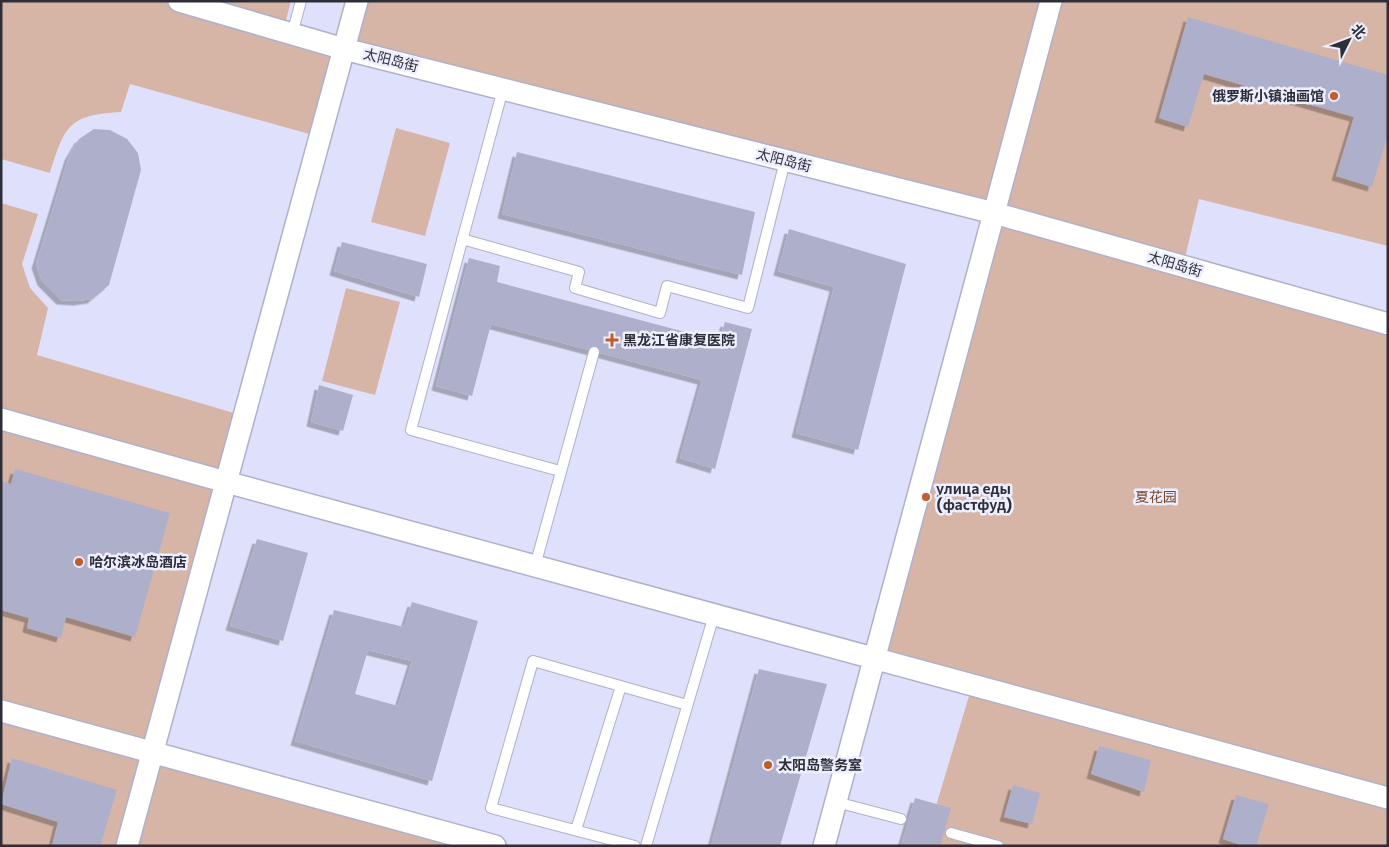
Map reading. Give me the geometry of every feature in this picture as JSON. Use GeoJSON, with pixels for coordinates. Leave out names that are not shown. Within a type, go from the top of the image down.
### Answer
{"type":"FeatureCollection","features":[{"type":"Feature","properties":{"kind":"street","name":"太阳岛街"},"geometry":{"type":"LineString","coordinates":[[179,1],[344,48],[994,214],[1388,324]]}},
{"type":"Feature","properties":{"kind":"street"},"geometry":{"type":"LineString","coordinates":[[127,846],[357,1]]}},
{"type":"Feature","properties":{"kind":"street"},"geometry":{"type":"LineString","coordinates":[[824,846],[1051,1]]}},
{"type":"Feature","properties":{"kind":"street"},"geometry":{"type":"LineString","coordinates":[[1,420],[714,616],[1388,798]]}},
{"type":"Feature","properties":{"kind":"street"},"geometry":{"type":"LineString","coordinates":[[1,711],[495,846]]}},
{"type":"Feature","properties":{"kind":"lane"},"geometry":{"type":"LineString","coordinates":[[292,34],[301,1]]}},
{"type":"Feature","properties":{"kind":"lane"},"geometry":{"type":"LineString","coordinates":[[503,89],[410,430],[560,471]]}},
{"type":"Feature","properties":{"kind":"lane"},"geometry":{"type":"LineString","coordinates":[[462,239],[579,272],[575,288],[660,313],[668,286],[748,308],[785,161]]}},
{"type":"Feature","properties":{"kind":"lane"},"geometry":{"type":"LineString","coordinates":[[535,566],[594,352]]}},
{"type":"Feature","properties":{"kind":"lane"},"geometry":{"type":"LineString","coordinates":[[646,846],[714,616]]}},
{"type":"Feature","properties":{"kind":"lane"},"geometry":{"type":"LineString","coordinates":[[635,846],[491,808],[533,661],[688,705]]}},
{"type":"Feature","properties":{"kind":"lane"},"geometry":{"type":"LineString","coordinates":[[576,830],[621,686]]}},
{"type":"Feature","properties":{"kind":"lane"},"geometry":{"type":"LineString","coordinates":[[836,802],[901,819]]}},
{"type":"Feature","properties":{"kind":"lane"},"geometry":{"type":"LineString","coordinates":[[951,833],[998,846]]}},
{"type":"Feature","properties":{"kind":"green space"},"geometry":{"type":"Polygon","coordinates":[[[1,1],[291,1],[283,31],[344,48],[357,1],[1042,1],[986,208],[344,49],[320,137],[130,84],[121,112],[90,116],[80,120],[65,133],[50,173],[1,159],[1,1]]]}},
{"type":"Feature","properties":{"kind":"green space","name":"夏花园"},"geometry":{"type":"Polygon","coordinates":[[[1052,1],[1388,1],[1388,246],[1199,199],[1183,266],[1388,324],[1388,846],[924,846],[972,686],[873,659],[1052,1]]]}},
{"type":"Feature","properties":{"kind":"green space"},"geometry":{"type":"Polygon","coordinates":[[[396,128],[450,143],[425,236],[371,222],[396,128]]]}},
{"type":"Feature","properties":{"kind":"green space"},"geometry":{"type":"Polygon","coordinates":[[[1,203],[38,214],[22,264],[30,288],[48,308],[37,355],[244,416],[152,753],[495,846],[1,846],[1,203]]]}},
{"type":"Feature","properties":{"kind":"green space"},"geometry":{"type":"Polygon","coordinates":[[[346,288],[400,302],[375,395],[322,381],[346,288]]]}},
{"type":"Feature","properties":{"kind":"building","name":"俄罗斯小镇油画馆"},"geometry":{"type":"Polygon","coordinates":[[[1188,17],[1388,75],[1388,134],[1372,187],[1336,176],[1354,117],[1204,74],[1188,127],[1159,118],[1188,17]]]}},
{"type":"Feature","properties":{"kind":"building"},"geometry":{"type":"Polygon","coordinates":[[[94,129],[110,130],[127,139],[138,153],[141,170],[109,285],[92,299],[78,301],[61,300],[42,281],[36,264],[69,156],[79,139],[94,129]]]}},
{"type":"Feature","properties":{"kind":"building"},"geometry":{"type":"Polygon","coordinates":[[[517,152],[755,212],[742,275],[502,214],[517,152]]]}},
{"type":"Feature","properties":{"kind":"building"},"geometry":{"type":"Polygon","coordinates":[[[789,229],[906,264],[858,450],[796,433],[834,287],[778,271],[789,229]]]}},
{"type":"Feature","properties":{"kind":"building"},"geometry":{"type":"Polygon","coordinates":[[[342,242],[427,264],[419,297],[334,271],[342,242]]]}},
{"type":"Feature","properties":{"kind":"building"},"geometry":{"type":"Polygon","coordinates":[[[469,258],[500,266],[497,282],[719,341],[725,322],[752,329],[715,469],[680,458],[702,380],[491,324],[472,396],[436,386],[469,258]]]}},
{"type":"Feature","properties":{"kind":"building"},"geometry":{"type":"Polygon","coordinates":[[[319,385],[353,395],[343,431],[311,422],[319,385]]]}},
{"type":"Feature","properties":{"kind":"building","name":"哈尔滨冰岛酒店"},"geometry":{"type":"Polygon","coordinates":[[[15,469],[170,513],[135,637],[66,617],[61,638],[27,628],[29,618],[1,610],[1,481],[11,484],[15,469]]]}},
{"type":"Feature","properties":{"kind":"building"},"geometry":{"type":"Polygon","coordinates":[[[257,539],[308,553],[283,641],[230,626],[257,539]]]}},
{"type":"Feature","properties":{"kind":"building"},"geometry":{"type":"Polygon","coordinates":[[[412,602],[478,621],[432,781],[295,741],[334,610],[404,627],[412,602]],[[368,650],[355,694],[398,706],[412,661],[368,650]]]}},
{"type":"Feature","properties":{"kind":"building","name":"太阳岛警务室"},"geometry":{"type":"Polygon","coordinates":[[[759,669],[827,684],[780,846],[711,846],[759,669]]]}},
{"type":"Feature","properties":{"kind":"building"},"geometry":{"type":"Polygon","coordinates":[[[1099,746],[1151,760],[1144,792],[1091,774],[1099,746]]]}},
{"type":"Feature","properties":{"kind":"building"},"geometry":{"type":"Polygon","coordinates":[[[12,758],[117,790],[100,846],[52,846],[58,822],[1,804],[12,758]]]}},
{"type":"Feature","properties":{"kind":"building"},"geometry":{"type":"Polygon","coordinates":[[[1013,785],[1040,793],[1032,824],[1004,817],[1013,785]]]}},
{"type":"Feature","properties":{"kind":"building"},"geometry":{"type":"Polygon","coordinates":[[[1236,795],[1269,804],[1256,846],[1244,846],[1223,839],[1236,795]]]}},
{"type":"Feature","properties":{"kind":"building"},"geometry":{"type":"Polygon","coordinates":[[[915,798],[951,808],[940,846],[901,846],[915,798]]]}},
{"type":"Feature","properties":{"kind":"place","name":"俄罗斯小镇油画馆"},"geometry":{"type":"Point","coordinates":[1334,96]}},
{"type":"Feature","properties":{"kind":"place","name":"黑龙江省康复医院"},"geometry":{"type":"Point","coordinates":[612,340]}},
{"type":"Feature","properties":{"kind":"place","name":"улица еды (фастфуд)"},"geometry":{"type":"Point","coordinates":[926,497]}},
{"type":"Feature","properties":{"kind":"place","name":"哈尔滨冰岛酒店"},"geometry":{"type":"Point","coordinates":[79,562]}},
{"type":"Feature","properties":{"kind":"place","name":"太阳岛警务室"},"geometry":{"type":"Point","coordinates":[768,765]}}]}
